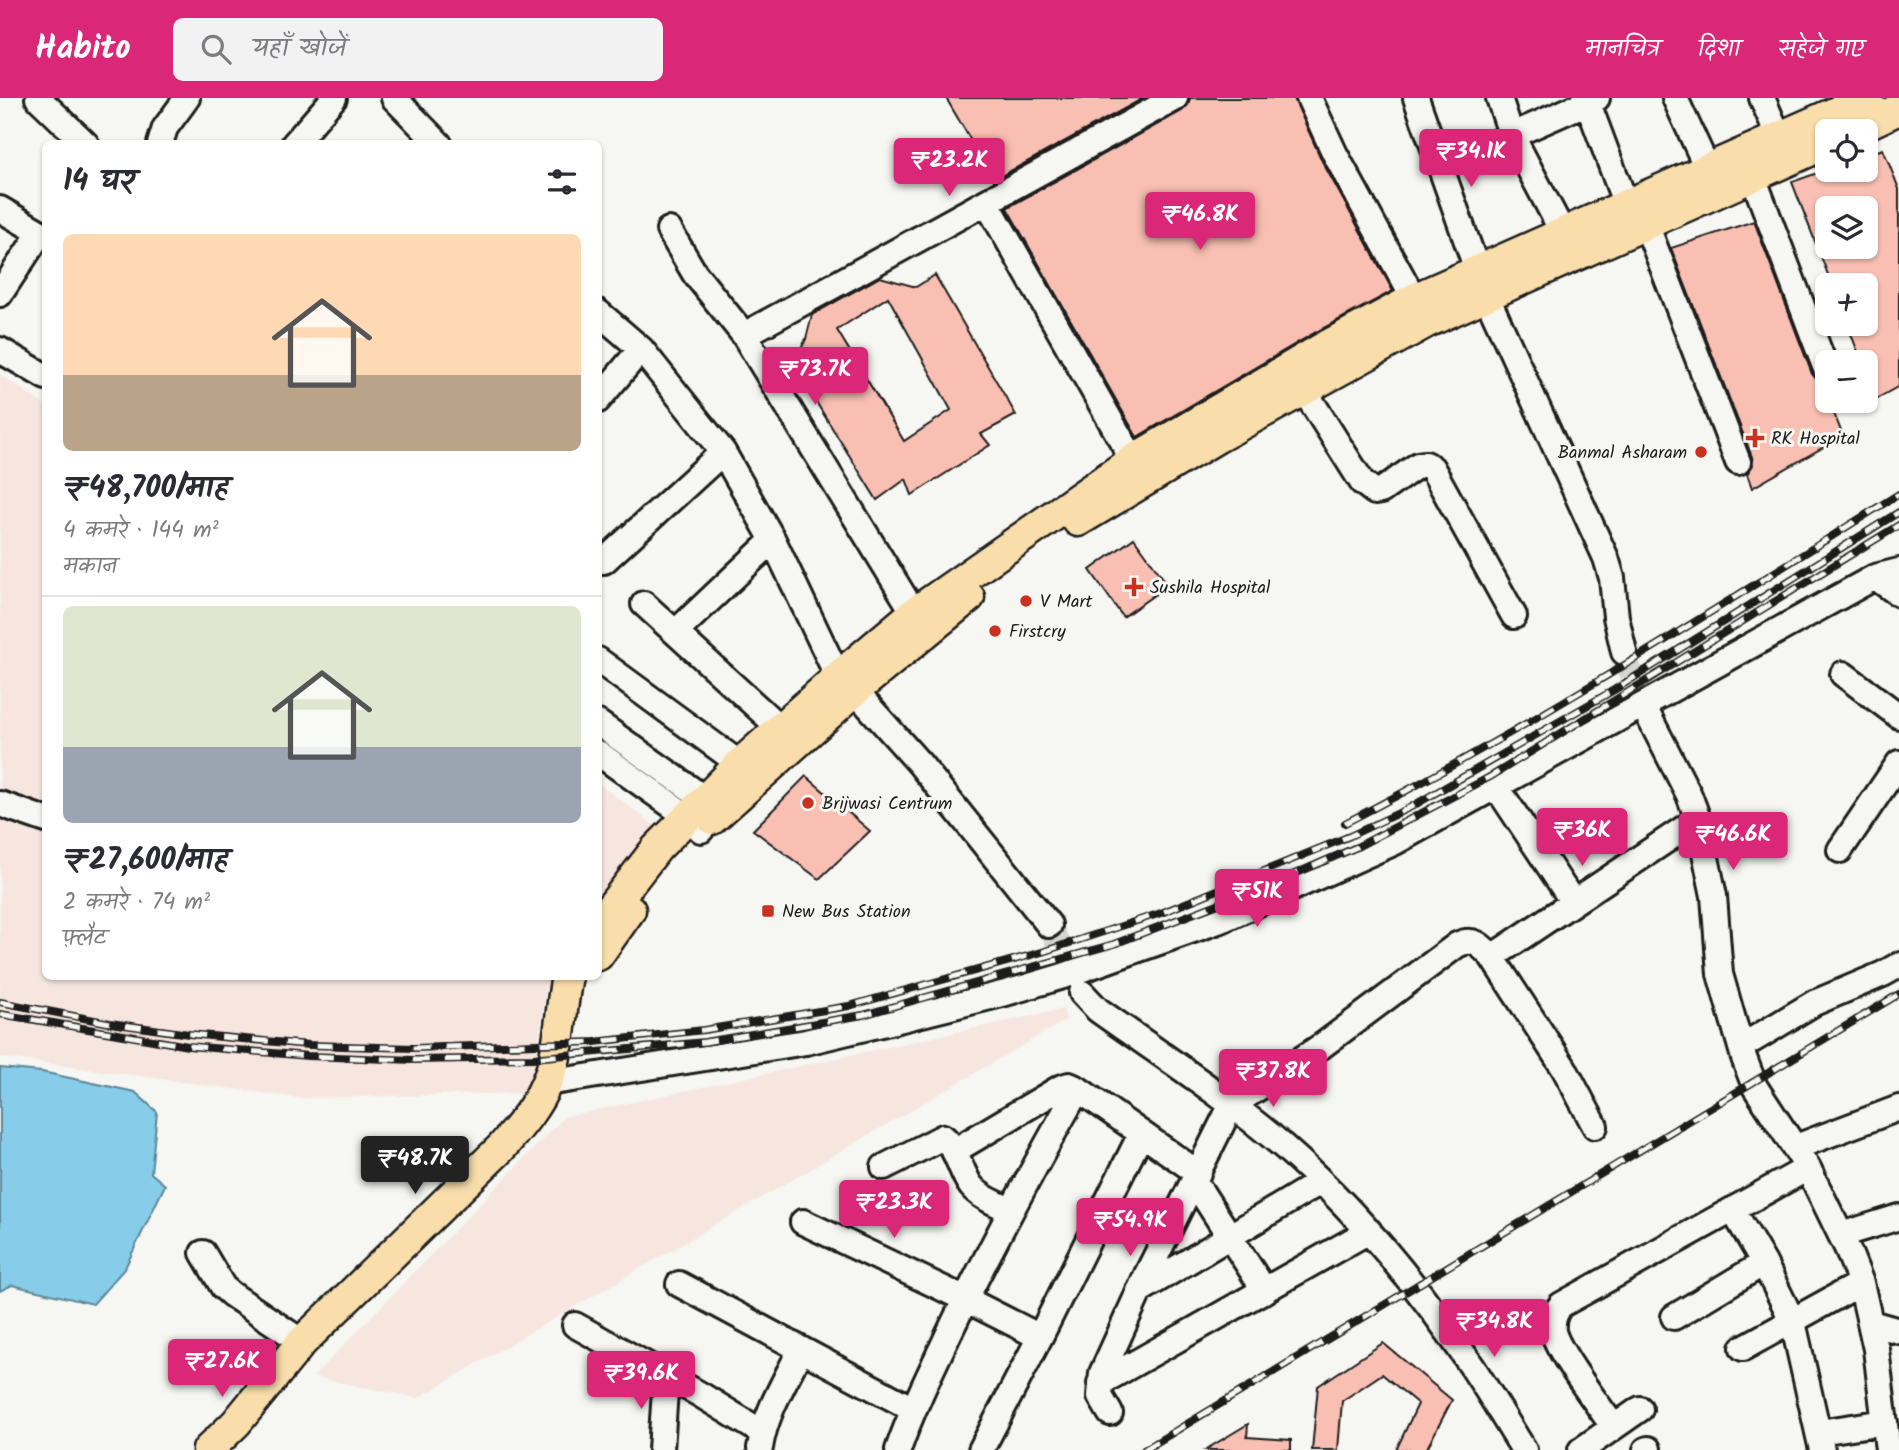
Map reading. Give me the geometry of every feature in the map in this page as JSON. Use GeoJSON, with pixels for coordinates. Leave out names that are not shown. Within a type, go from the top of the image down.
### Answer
{"type":"FeatureCollection","features":[{"type":"Feature","properties":{"kind":"main road"},"geometry":{"type":"LineString","coordinates":[[602,919],[657,848],[846,684],[915,613],[1139,471],[1323,348],[1414,299],[1481,282],[1636,214],[1707,168],[1868,98]]}},
{"type":"Feature","properties":{"kind":"main road"},"geometry":{"type":"LineString","coordinates":[[1878,119],[1899,109]]}},
{"type":"Feature","properties":{"kind":"main road"},"geometry":{"type":"LineString","coordinates":[[602,949],[698,815],[740,764],[781,729],[1075,523],[1139,471],[1304,390],[1427,322],[1481,282],[1563,234],[1753,177],[1815,149]]}},
{"type":"Feature","properties":{"kind":"main road"},"geometry":{"type":"LineString","coordinates":[[208,1450],[236,1423],[302,1342],[502,1147],[528,1117],[547,1083],[555,1055],[566,980]]}},
{"type":"Feature","properties":{"kind":"main road"},"geometry":{"type":"LineString","coordinates":[[560,1008],[581,980]]}},
{"type":"Feature","properties":{"kind":"main road"},"geometry":{"type":"LineString","coordinates":[[190,1450],[223,1412],[270,1379]]}},
{"type":"Feature","properties":{"kind":"street"},"geometry":{"type":"LineString","coordinates":[[38,98],[82,140]]}},
{"type":"Feature","properties":{"kind":"street"},"geometry":{"type":"LineString","coordinates":[[161,140],[165,128],[187,98]]}},
{"type":"Feature","properties":{"kind":"street"},"geometry":{"type":"LineString","coordinates":[[297,140],[334,98]]}},
{"type":"Feature","properties":{"kind":"street"},"geometry":{"type":"LineString","coordinates":[[394,98],[435,140]]}},
{"type":"Feature","properties":{"kind":"street"},"geometry":{"type":"LineString","coordinates":[[744,335],[1175,98]]}},
{"type":"Feature","properties":{"kind":"street"},"geometry":{"type":"LineString","coordinates":[[1309,98],[1335,154],[1414,299]]}},
{"type":"Feature","properties":{"kind":"street"},"geometry":{"type":"LineString","coordinates":[[1416,98],[1481,282],[1598,538],[1612,578],[1616,617],[1624,652]]}},
{"type":"Feature","properties":{"kind":"street"},"geometry":{"type":"LineString","coordinates":[[1499,98],[1511,135],[1563,234]]}},
{"type":"Feature","properties":{"kind":"street"},"geometry":{"type":"LineString","coordinates":[[1675,98],[1707,168]]}},
{"type":"Feature","properties":{"kind":"street"},"geometry":{"type":"LineString","coordinates":[[1762,98],[1779,137]]}},
{"type":"Feature","properties":{"kind":"street"},"geometry":{"type":"LineString","coordinates":[[1440,167],[1590,99],[1738,462]]}},
{"type":"Feature","properties":{"kind":"street"},"geometry":{"type":"LineString","coordinates":[[1753,177],[1819,350]]}},
{"type":"Feature","properties":{"kind":"street"},"geometry":{"type":"LineString","coordinates":[[987,203],[1139,471]]}},
{"type":"Feature","properties":{"kind":"street"},"geometry":{"type":"LineString","coordinates":[[0,209],[42,233]]}},
{"type":"Feature","properties":{"kind":"street"},"geometry":{"type":"LineString","coordinates":[[669,230],[695,274],[744,335],[915,613]]}},
{"type":"Feature","properties":{"kind":"street"},"geometry":{"type":"LineString","coordinates":[[0,293],[42,235]]}},
{"type":"Feature","properties":{"kind":"street"},"geometry":{"type":"LineString","coordinates":[[602,316],[641,349],[723,452],[846,684],[920,764],[1049,925]]}},
{"type":"Feature","properties":{"kind":"street"},"geometry":{"type":"LineString","coordinates":[[0,349],[42,375]]}},
{"type":"Feature","properties":{"kind":"street"},"geometry":{"type":"LineString","coordinates":[[602,395],[641,349]]}},
{"type":"Feature","properties":{"kind":"street"},"geometry":{"type":"LineString","coordinates":[[1304,390],[1367,488],[1381,492],[1419,465],[1426,464],[1432,468],[1514,615]]}},
{"type":"Feature","properties":{"kind":"street"},"geometry":{"type":"LineString","coordinates":[[604,561],[723,452]]}},
{"type":"Feature","properties":{"kind":"street"},"geometry":{"type":"LineString","coordinates":[[677,631],[772,540]]}},
{"type":"Feature","properties":{"kind":"street"},"geometry":{"type":"LineString","coordinates":[[547,1083],[806,1042],[993,997],[1142,950],[1233,915],[1395,842],[1875,577],[1899,570]]}},
{"type":"Feature","properties":{"kind":"street"},"geometry":{"type":"LineString","coordinates":[[1875,577],[1899,594]]}},
{"type":"Feature","properties":{"kind":"street"},"geometry":{"type":"LineString","coordinates":[[644,604],[677,631],[781,729]]}},
{"type":"Feature","properties":{"kind":"street"},"geometry":{"type":"LineString","coordinates":[[602,663],[740,764]]}},
{"type":"Feature","properties":{"kind":"street"},"geometry":{"type":"LineString","coordinates":[[1843,674],[1899,716]]}},
{"type":"Feature","properties":{"kind":"street"},"geometry":{"type":"LineString","coordinates":[[1647,713],[1689,794],[1698,819],[1714,896],[1720,974],[1755,1087],[1802,1158],[1841,1235],[1861,1283],[1877,1349],[1888,1450]]}},
{"type":"Feature","properties":{"kind":"street"},"geometry":{"type":"LineString","coordinates":[[602,727],[698,815]]}},
{"type":"Feature","properties":{"kind":"street"},"geometry":{"type":"LineString","coordinates":[[602,755],[698,815]]}},
{"type":"Feature","properties":{"kind":"street"},"geometry":{"type":"LineString","coordinates":[[1840,850],[1899,763]]}},
{"type":"Feature","properties":{"kind":"street"},"geometry":{"type":"LineString","coordinates":[[1496,786],[1573,902]]}},
{"type":"Feature","properties":{"kind":"street"},"geometry":{"type":"LineString","coordinates":[[0,804],[42,819]]}},
{"type":"Feature","properties":{"kind":"street"},"geometry":{"type":"LineString","coordinates":[[1492,957],[1698,819]]}},
{"type":"Feature","properties":{"kind":"street"},"geometry":{"type":"LineString","coordinates":[[1110,1413],[1100,1396],[1102,1373],[1231,1106],[1323,1045],[1457,945],[1472,941],[1481,945],[1492,957],[1564,1068],[1595,1126]]}},
{"type":"Feature","properties":{"kind":"street"},"geometry":{"type":"LineString","coordinates":[[1741,1047],[1814,1003],[1899,965]]}},
{"type":"Feature","properties":{"kind":"street"},"geometry":{"type":"LineString","coordinates":[[1082,993],[1098,1010],[1283,1147],[1369,1231],[1410,1280],[1473,1368],[1524,1450]]}},
{"type":"Feature","properties":{"kind":"street"},"geometry":{"type":"LineString","coordinates":[[954,1151],[1060,1088],[1069,1085],[1078,1089],[1196,1177],[1265,1291]]}},
{"type":"Feature","properties":{"kind":"street"},"geometry":{"type":"LineString","coordinates":[[898,1450],[913,1409],[965,1299],[1010,1210],[1078,1089]]}},
{"type":"Feature","properties":{"kind":"street"},"geometry":{"type":"LineString","coordinates":[[1613,1426],[1556,1341],[1553,1321],[1561,1305],[1732,1210],[1802,1158],[1899,1108]]}},
{"type":"Feature","properties":{"kind":"street"},"geometry":{"type":"LineString","coordinates":[[981,1450],[1141,1134]]}},
{"type":"Feature","properties":{"kind":"street"},"geometry":{"type":"LineString","coordinates":[[884,1167],[943,1137],[954,1151],[973,1188],[981,1196],[1010,1210]]}},
{"type":"Feature","properties":{"kind":"street"},"geometry":{"type":"LineString","coordinates":[[1139,1292],[1321,1182]]}},
{"type":"Feature","properties":{"kind":"street"},"geometry":{"type":"LineString","coordinates":[[1732,1210],[1764,1263],[1793,1322],[1820,1441],[1885,1422]]}},
{"type":"Feature","properties":{"kind":"street"},"geometry":{"type":"LineString","coordinates":[[1841,1235],[1899,1217]]}},
{"type":"Feature","properties":{"kind":"street"},"geometry":{"type":"LineString","coordinates":[[803,1222],[1040,1337]]}},
{"type":"Feature","properties":{"kind":"street"},"geometry":{"type":"LineString","coordinates":[[1100,1383],[1369,1231]]}},
{"type":"Feature","properties":{"kind":"street"},"geometry":{"type":"LineString","coordinates":[[204,1253],[223,1287],[302,1342]]}},
{"type":"Feature","properties":{"kind":"street"},"geometry":{"type":"LineString","coordinates":[[1674,1317],[1764,1263]]}},
{"type":"Feature","properties":{"kind":"street"},"geometry":{"type":"LineString","coordinates":[[1743,1348],[1861,1283]]}},
{"type":"Feature","properties":{"kind":"street"},"geometry":{"type":"LineString","coordinates":[[679,1284],[913,1409]]}},
{"type":"Feature","properties":{"kind":"street"},"geometry":{"type":"LineString","coordinates":[[1871,1323],[1899,1331]]}},
{"type":"Feature","properties":{"kind":"street"},"geometry":{"type":"LineString","coordinates":[[575,1325],[666,1375],[762,1442],[801,1349]]}},
{"type":"Feature","properties":{"kind":"street"},"geometry":{"type":"LineString","coordinates":[[661,1450],[666,1375]]}},
{"type":"Feature","properties":{"kind":"street"},"geometry":{"type":"LineString","coordinates":[[1581,1450],[1640,1409]]}},
{"type":"Feature","properties":{"kind":"shaded area"},"geometry":{"type":"Polygon","coordinates":[[[0,375],[42,403],[42,980],[552,980],[546,987],[532,1093],[299,1098],[0,1057],[0,375]]]}},
{"type":"Feature","properties":{"kind":"shaded area"},"geometry":{"type":"Polygon","coordinates":[[[602,786],[657,827],[602,907],[602,786]]]}},
{"type":"Feature","properties":{"kind":"shaded area"},"geometry":{"type":"Polygon","coordinates":[[[1063,1009],[1066,1020],[418,1398],[313,1377],[564,1117],[1063,1009]]]}},
{"type":"Feature","properties":{"kind":"water"},"geometry":{"type":"Polygon","coordinates":[[[0,1068],[42,1072],[135,1092],[157,1112],[151,1173],[165,1185],[125,1268],[93,1304],[12,1285],[0,1291],[0,1068]]]}},
{"type":"Feature","properties":{"kind":"building"},"geometry":{"type":"Polygon","coordinates":[[[946,98],[1144,98],[994,180],[946,98]]]}},
{"type":"Feature","properties":{"kind":"building"},"geometry":{"type":"Polygon","coordinates":[[[1190,98],[1294,98],[1322,161],[1393,291],[1314,333],[1137,437],[1007,208],[1182,111],[1190,98]]]}},
{"type":"Feature","properties":{"kind":"building"},"geometry":{"type":"Polygon","coordinates":[[[1883,149],[1899,189],[1899,386],[1878,398],[1878,350],[1857,350],[1852,336],[1878,336],[1878,273],[1827,273],[1822,259],[1878,259],[1878,196],[1815,196],[1815,241],[1792,182],[1815,174],[1815,182],[1878,182],[1878,151],[1883,149]]]}},
{"type":"Feature","properties":{"kind":"building"},"geometry":{"type":"Polygon","coordinates":[[[1754,221],[1815,377],[1815,413],[1834,413],[1843,436],[1752,488],[1747,474],[1753,465],[1752,457],[1671,248],[1754,221]]]}},
{"type":"Feature","properties":{"kind":"building"},"geometry":{"type":"Polygon","coordinates":[[[935,275],[1016,415],[981,434],[990,445],[912,495],[906,479],[877,500],[793,365],[806,339],[812,315],[880,277],[916,287],[935,275]],[[888,297],[837,330],[904,441],[951,410],[888,297]]]}},
{"type":"Feature","properties":{"kind":"building"},"geometry":{"type":"Polygon","coordinates":[[[1134,538],[1168,585],[1123,617],[1090,570],[1134,538]]]}},
{"type":"Feature","properties":{"kind":"building","name":"Brijwasi Centrum"},"geometry":{"type":"Polygon","coordinates":[[[806,776],[870,831],[819,879],[753,830],[806,776]]]}},
{"type":"Feature","properties":{"kind":"building"},"geometry":{"type":"Polygon","coordinates":[[[1383,1343],[1452,1400],[1426,1450],[1396,1450],[1418,1404],[1382,1374],[1342,1401],[1338,1450],[1312,1450],[1318,1386],[1383,1343]]]}},
{"type":"Feature","properties":{"kind":"building"},"geometry":{"type":"Polygon","coordinates":[[[1248,1424],[1247,1437],[1291,1440],[1291,1450],[1205,1450],[1248,1424]]]}},
{"type":"Feature","properties":{"kind":"tunnel"},"geometry":{"type":"LineString","coordinates":[[1624,652],[1647,713]]}},
{"type":"Feature","properties":{"kind":"tunnel"},"geometry":{"type":"LineString","coordinates":[[1049,925],[1080,989]]}},
{"type":"Feature","properties":{"kind":"railway"},"geometry":{"type":"LineString","coordinates":[[1345,823],[1556,706],[1899,494]]}},
{"type":"Feature","properties":{"kind":"railway"},"geometry":{"type":"LineString","coordinates":[[0,1002],[110,1023],[189,1034],[309,1045],[414,1048],[594,1042],[704,1030],[849,1006],[1042,952],[1161,913],[1350,836],[1411,807],[1614,690],[1899,512]]}},
{"type":"Feature","properties":{"kind":"railway"},"geometry":{"type":"LineString","coordinates":[[0,1014],[188,1046],[308,1056],[414,1060],[533,1058],[705,1042],[863,1015],[1114,944],[1283,879],[1357,847],[1490,777],[1899,525]]}},
{"type":"Feature","properties":{"kind":"railway"},"geometry":{"type":"LineString","coordinates":[[1144,1450],[1899,994]]}},
{"type":"Feature","properties":{"kind":"place","name":"RK Hospital"},"geometry":{"type":"Point","coordinates":[1755,438]}},
{"type":"Feature","properties":{"kind":"place","name":"Banmal Asharam"},"geometry":{"type":"Point","coordinates":[1701,452]}},
{"type":"Feature","properties":{"kind":"place","name":"Sushila Hospital"},"geometry":{"type":"Point","coordinates":[1134,587]}},
{"type":"Feature","properties":{"kind":"place","name":"V Mart"},"geometry":{"type":"Point","coordinates":[1026,601]}},
{"type":"Feature","properties":{"kind":"place","name":"Firstcry"},"geometry":{"type":"Point","coordinates":[995,631]}},
{"type":"Feature","properties":{"kind":"place","name":"Brijwasi Centrum"},"geometry":{"type":"Point","coordinates":[808,803]}},
{"type":"Feature","properties":{"kind":"place","name":"New Bus Station"},"geometry":{"type":"Point","coordinates":[768,911]}}]}
